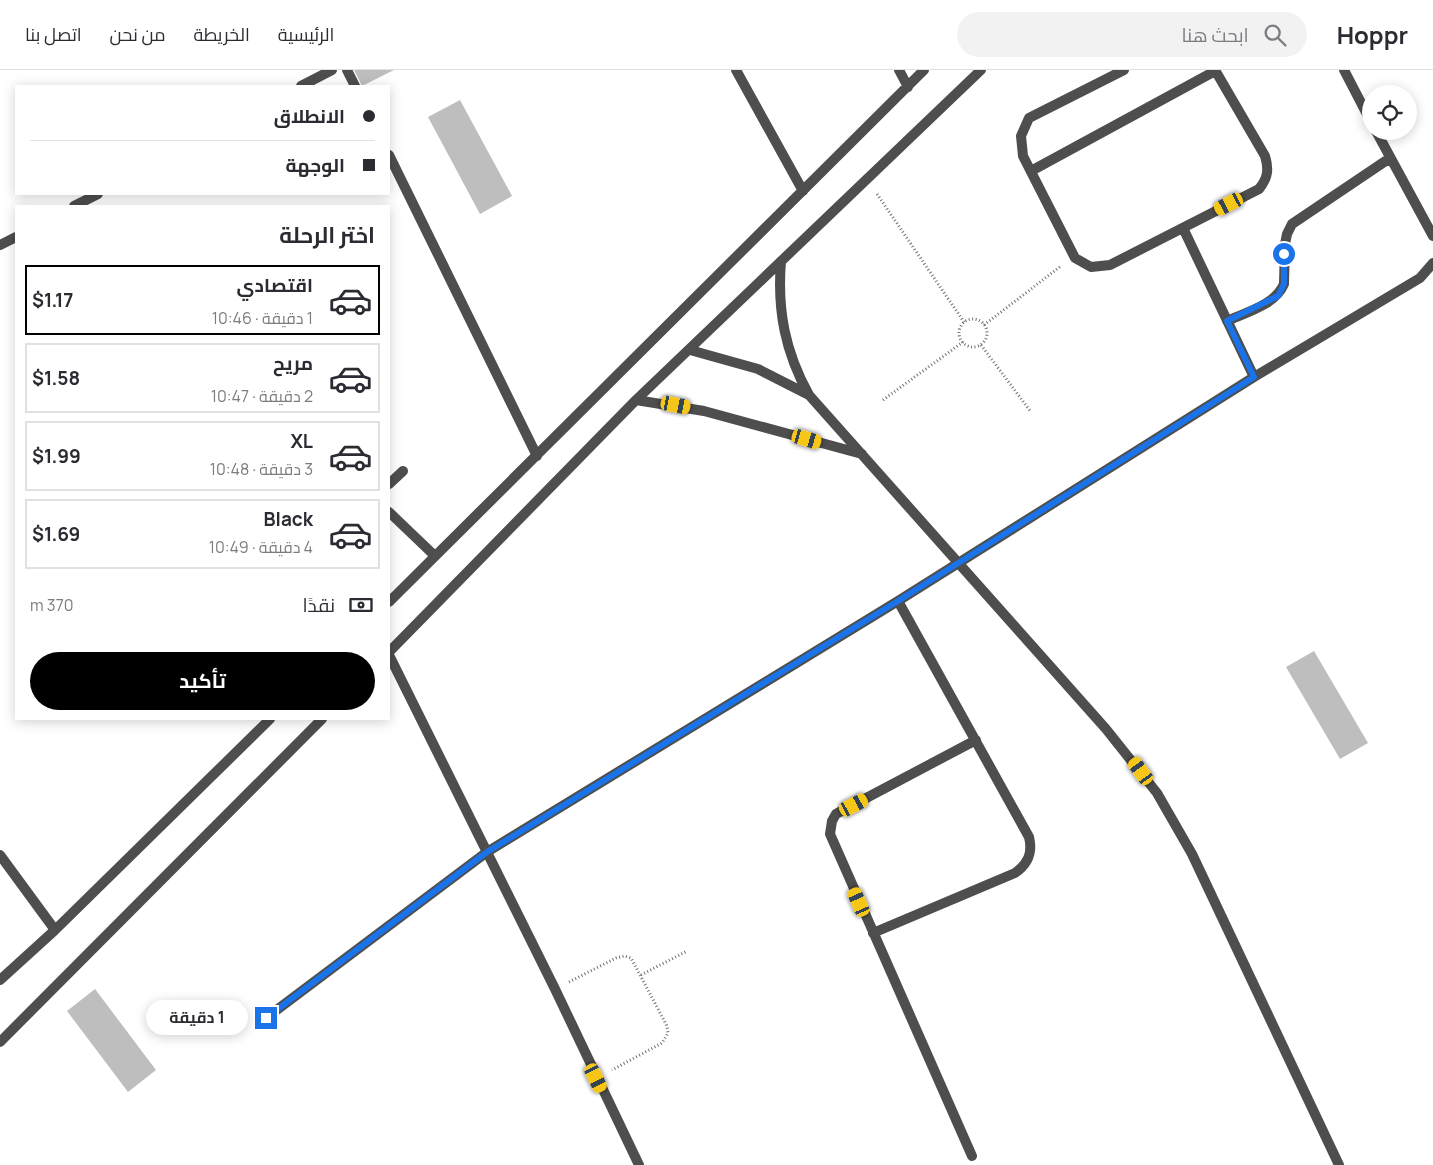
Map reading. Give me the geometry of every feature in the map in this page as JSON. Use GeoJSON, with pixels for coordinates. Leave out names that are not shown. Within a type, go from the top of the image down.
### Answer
{"type":"FeatureCollection","features":[{"type":"Feature","properties":{"kind":"lane"},"geometry":{"type":"LineString","coordinates":[[303,85],[332,70]]}},
{"type":"Feature","properties":{"kind":"lane"},"geometry":{"type":"LineString","coordinates":[[347,70],[354,85]]}},
{"type":"Feature","properties":{"kind":"lane"},"geometry":{"type":"LineString","coordinates":[[736,70],[803,191]]}},
{"type":"Feature","properties":{"kind":"lane"},"geometry":{"type":"LineString","coordinates":[[899,70],[908,88]]}},
{"type":"Feature","properties":{"kind":"lane"},"geometry":{"type":"LineString","coordinates":[[390,601],[924,70]]}},
{"type":"Feature","properties":{"kind":"lane"},"geometry":{"type":"LineString","coordinates":[[390,653],[636,400],[981,70]]}},
{"type":"Feature","properties":{"kind":"lane"},"geometry":{"type":"LineString","coordinates":[[1098,70],[1103,80]]}},
{"type":"Feature","properties":{"kind":"lane"},"geometry":{"type":"LineString","coordinates":[[1031,171],[1215,70],[1265,156],[1267,176],[1259,189],[1110,265],[1101,268],[1082,264],[1074,256],[1031,171],[1021,146],[1024,126],[1029,118],[1124,70]]}},
{"type":"Feature","properties":{"kind":"lane"},"geometry":{"type":"LineString","coordinates":[[1344,70],[1362,105]]}},
{"type":"Feature","properties":{"kind":"lane"},"geometry":{"type":"LineString","coordinates":[[1381,140],[1433,236]]}},
{"type":"Feature","properties":{"kind":"lane"},"geometry":{"type":"LineString","coordinates":[[390,157],[537,456]]}},
{"type":"Feature","properties":{"kind":"lane"},"geometry":{"type":"LineString","coordinates":[[1227,321],[1274,299],[1281,291],[1284,284],[1286,239],[1292,224],[1390,158]]}},
{"type":"Feature","properties":{"kind":"lane"},"geometry":{"type":"LineString","coordinates":[[76,205],[96,195]]}},
{"type":"Feature","properties":{"kind":"lane"},"geometry":{"type":"LineString","coordinates":[[1183,228],[1254,377]]}},
{"type":"Feature","properties":{"kind":"lane"},"geometry":{"type":"LineString","coordinates":[[0,245],[15,238]]}},
{"type":"Feature","properties":{"kind":"lane"},"geometry":{"type":"LineString","coordinates":[[781,261],[779,294],[784,336],[799,377],[809,395],[1106,729],[1157,793],[1192,854],[1339,1165]]}},
{"type":"Feature","properties":{"kind":"lane"},"geometry":{"type":"LineString","coordinates":[[266,1018],[487,852],[898,601],[956,562],[1254,377],[1420,278],[1432,268]]}},
{"type":"Feature","properties":{"kind":"lane"},"geometry":{"type":"LineString","coordinates":[[690,350],[725,358],[758,370],[809,395]]}},
{"type":"Feature","properties":{"kind":"lane"},"geometry":{"type":"LineString","coordinates":[[636,400],[704,411],[863,455]]}},
{"type":"Feature","properties":{"kind":"lane"},"geometry":{"type":"LineString","coordinates":[[390,483],[403,471]]}},
{"type":"Feature","properties":{"kind":"lane"},"geometry":{"type":"LineString","coordinates":[[390,513],[435,556]]}},
{"type":"Feature","properties":{"kind":"lane"},"geometry":{"type":"LineString","coordinates":[[873,934],[1015,873],[1028,860],[1031,852],[1030,837],[898,601]]}},
{"type":"Feature","properties":{"kind":"lane"},"geometry":{"type":"LineString","coordinates":[[390,656],[555,989],[639,1165]]}},
{"type":"Feature","properties":{"kind":"lane"},"geometry":{"type":"LineString","coordinates":[[0,980],[55,930],[269,720]]}},
{"type":"Feature","properties":{"kind":"lane"},"geometry":{"type":"LineString","coordinates":[[0,1042],[321,720]]}},
{"type":"Feature","properties":{"kind":"lane"},"geometry":{"type":"LineString","coordinates":[[972,1156],[830,834],[832,821],[836,814],[976,740]]}},
{"type":"Feature","properties":{"kind":"lane"},"geometry":{"type":"LineString","coordinates":[[0,855],[55,930]]}},
{"type":"Feature","properties":{"kind":"path"},"geometry":{"type":"LineString","coordinates":[[867,179],[964,322]]}},
{"type":"Feature","properties":{"kind":"path"},"geometry":{"type":"LineString","coordinates":[[984,325],[1074,256]]}},
{"type":"Feature","properties":{"kind":"path"},"geometry":{"type":"LineString","coordinates":[[975,319],[984,325],[987,335],[981,344],[974,347],[963,342],[960,332],[964,322],[975,319]]}},
{"type":"Feature","properties":{"kind":"path"},"geometry":{"type":"LineString","coordinates":[[882,400],[963,342]]}},
{"type":"Feature","properties":{"kind":"path"},"geometry":{"type":"LineString","coordinates":[[981,344],[1031,412]]}},
{"type":"Feature","properties":{"kind":"path"},"geometry":{"type":"LineString","coordinates":[[641,975],[687,951]]}},
{"type":"Feature","properties":{"kind":"path"},"geometry":{"type":"LineString","coordinates":[[555,989],[624,956],[631,958],[667,1026],[666,1039],[662,1043],[596,1078]]}},
{"type":"Feature","properties":{"kind":"building"},"geometry":{"type":"Polygon","coordinates":[[[354,70],[394,70],[364,85],[362,85],[354,70]]]}},
{"type":"Feature","properties":{"kind":"building"},"geometry":{"type":"Polygon","coordinates":[[[460,100],[512,196],[480,214],[428,117],[460,100]]]}},
{"type":"Feature","properties":{"kind":"building"},"geometry":{"type":"Polygon","coordinates":[[[1314,651],[1368,743],[1340,759],[1286,667],[1314,651]]]}},
{"type":"Feature","properties":{"kind":"building"},"geometry":{"type":"Polygon","coordinates":[[[95,989],[156,1070],[128,1092],[67,1011],[95,989]]]}},
{"type":"Feature","properties":{"kind":"route"},"geometry":{"type":"LineString","coordinates":[[266,1018],[487,852],[898,601],[956,562],[1254,377],[1227,321],[1278,296],[1284,284],[1284,254]]}}]}
